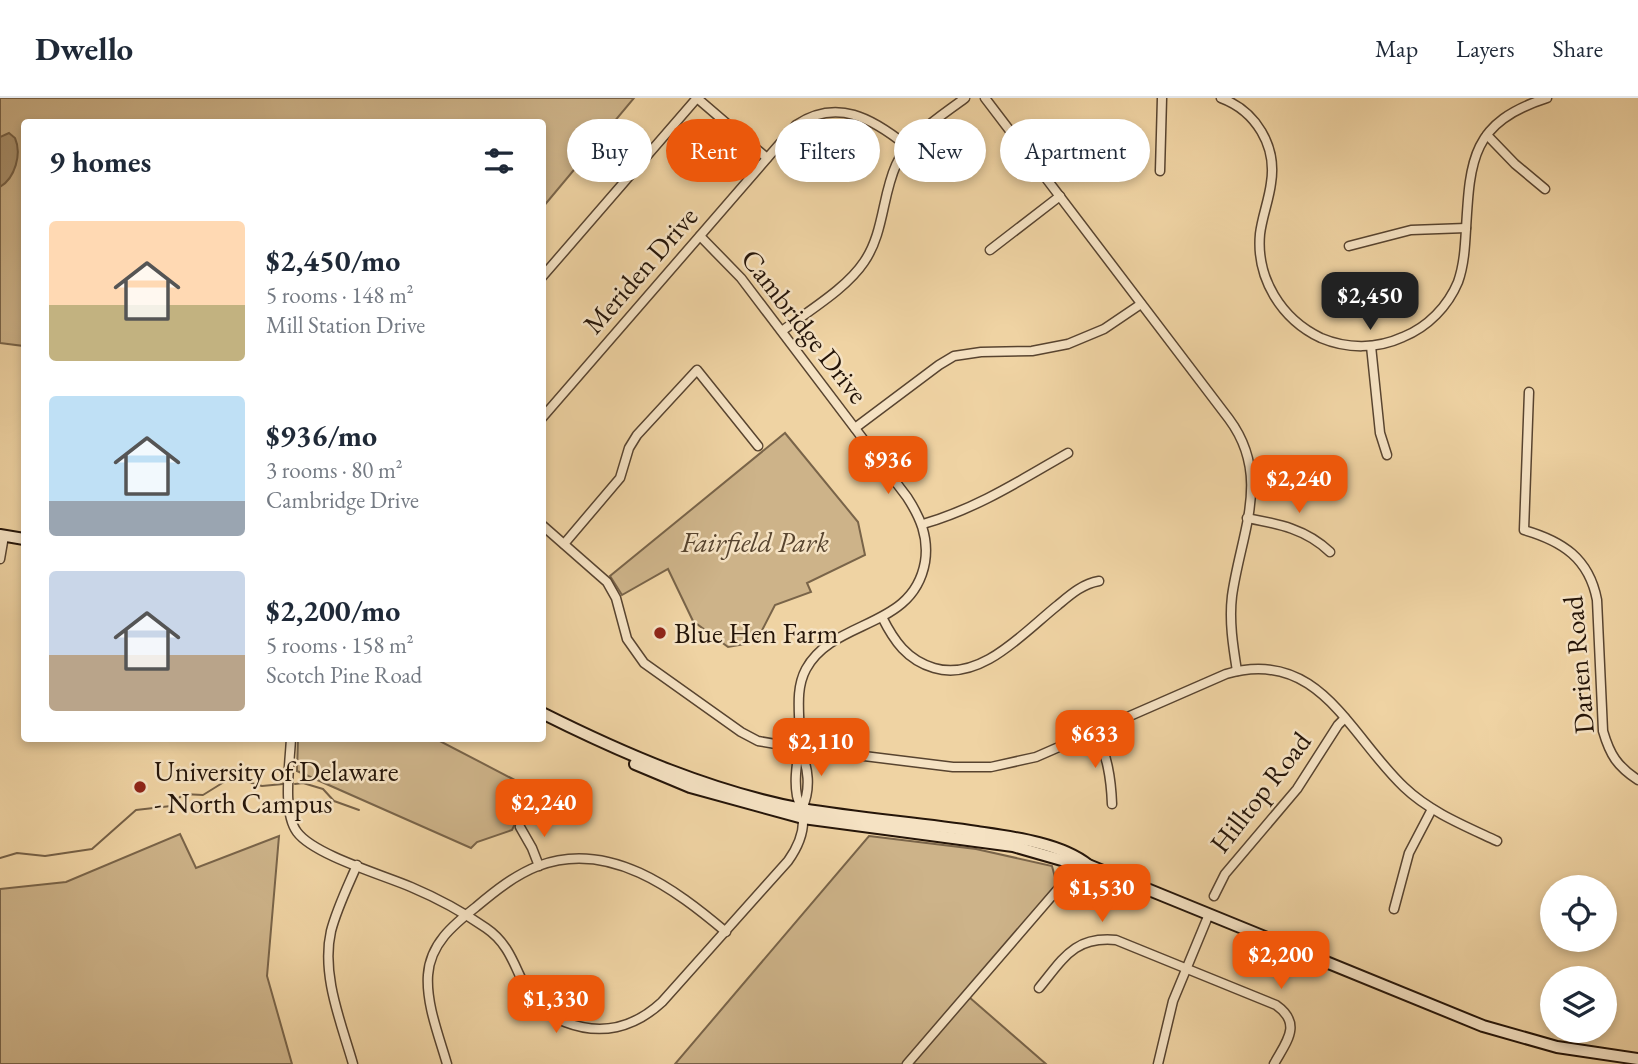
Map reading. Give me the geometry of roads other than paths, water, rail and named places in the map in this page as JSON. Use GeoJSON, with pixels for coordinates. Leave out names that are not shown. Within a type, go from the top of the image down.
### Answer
{"type":"FeatureCollection","features":[{"type":"Feature","properties":{"kind":"main road"},"geometry":{"type":"LineString","coordinates":[[2,536],[21,539]]}},
{"type":"Feature","properties":{"kind":"main road"},"geometry":{"type":"LineString","coordinates":[[546,715],[682,775],[803,813]]}},
{"type":"Feature","properties":{"kind":"main road"},"geometry":{"type":"LineString","coordinates":[[546,722],[690,787],[803,813],[1012,837],[1078,856],[1088,865],[1483,1026],[1557,1047],[1630,1060]]}},
{"type":"Feature","properties":{"kind":"street"},"geometry":{"type":"LineString","coordinates":[[546,272],[697,98],[767,158]]}},
{"type":"Feature","properties":{"kind":"street"},"geometry":{"type":"LineString","coordinates":[[937,119],[965,98]]}},
{"type":"Feature","properties":{"kind":"street"},"geometry":{"type":"LineString","coordinates":[[985,98],[1244,442],[1252,477],[1231,608],[1237,671]]}},
{"type":"Feature","properties":{"kind":"street"},"geometry":{"type":"LineString","coordinates":[[1160,171],[1162,98]]}},
{"type":"Feature","properties":{"kind":"street"},"geometry":{"type":"LineString","coordinates":[[1221,98],[1252,118],[1269,148],[1271,184],[1259,245],[1264,272],[1274,297],[1290,317],[1322,338],[1340,344],[1371,346],[1409,335],[1440,310],[1452,293],[1460,274],[1470,170],[1476,151],[1487,135],[1509,114],[1547,98]]}},
{"type":"Feature","properties":{"kind":"street","name":"Meriden Drive"},"geometry":{"type":"LineString","coordinates":[[546,413],[802,119],[816,109],[832,105],[849,106],[862,110],[894,136]]}},
{"type":"Feature","properties":{"kind":"street"},"geometry":{"type":"LineString","coordinates":[[1487,135],[1515,164],[1545,189]]}},
{"type":"Feature","properties":{"kind":"street"},"geometry":{"type":"LineString","coordinates":[[782,331],[847,281],[863,265],[878,233],[894,171]]}},
{"type":"Feature","properties":{"kind":"street"},"geometry":{"type":"LineString","coordinates":[[990,250],[1060,196]]}},
{"type":"Feature","properties":{"kind":"street"},"geometry":{"type":"LineString","coordinates":[[1349,246],[1411,230],[1466,228]]}},
{"type":"Feature","properties":{"kind":"street","name":"Cambridge Drive"},"geometry":{"type":"LineString","coordinates":[[700,236],[733,268],[782,331],[906,497],[923,524],[926,554],[919,582],[901,605],[829,644],[806,669],[799,693],[799,748],[796,763],[797,796],[803,813]]}},
{"type":"Feature","properties":{"kind":"street"},"geometry":{"type":"LineString","coordinates":[[855,428],[954,356],[981,352],[1032,351],[1068,344],[1104,330],[1142,304]]}},
{"type":"Feature","properties":{"kind":"street"},"geometry":{"type":"LineString","coordinates":[[1371,346],[1381,433],[1387,455]]}},
{"type":"Feature","properties":{"kind":"street"},"geometry":{"type":"LineString","coordinates":[[564,544],[620,478],[626,455],[637,435],[697,370],[758,446]]}},
{"type":"Feature","properties":{"kind":"street","name":"Darien Road"},"geometry":{"type":"LineString","coordinates":[[1529,391],[1524,530],[1561,544],[1573,554],[1593,580],[1597,600],[1603,730],[1608,749],[1619,767],[1638,780]]}},
{"type":"Feature","properties":{"kind":"street"},"geometry":{"type":"LineString","coordinates":[[923,524],[954,516],[978,505],[1068,453]]}},
{"type":"Feature","properties":{"kind":"street"},"geometry":{"type":"LineString","coordinates":[[1247,518],[1297,529],[1331,552]]}},
{"type":"Feature","properties":{"kind":"street"},"geometry":{"type":"LineString","coordinates":[[546,528],[607,582],[616,598],[631,647],[653,671],[750,737],[799,748],[976,769],[1023,761],[1237,671],[1272,670],[1302,680],[1326,696],[1403,786],[1432,809],[1497,841]]}},
{"type":"Feature","properties":{"kind":"street"},"geometry":{"type":"LineString","coordinates":[[0,559],[2,536]]}},
{"type":"Feature","properties":{"kind":"street"},"geometry":{"type":"LineString","coordinates":[[882,617],[895,642],[915,660],[939,670],[965,670],[990,660],[1076,590],[1099,581]]}},
{"type":"Feature","properties":{"kind":"street","name":"Hilltop Road"},"geometry":{"type":"LineString","coordinates":[[1214,896],[1225,874],[1297,789],[1345,718]]}},
{"type":"Feature","properties":{"kind":"street"},"geometry":{"type":"LineString","coordinates":[[1096,731],[1107,756],[1111,774],[1112,804]]}},
{"type":"Feature","properties":{"kind":"street"},"geometry":{"type":"LineString","coordinates":[[291,742],[289,810],[295,829],[312,845],[432,897],[487,928],[502,941],[512,957],[525,991],[544,1011],[569,1024],[592,1029],[621,1027],[646,1016],[662,1002],[792,855],[799,841],[803,813]]}},
{"type":"Feature","properties":{"kind":"street"},"geometry":{"type":"LineString","coordinates":[[1394,909],[1409,852],[1432,809]]}},
{"type":"Feature","properties":{"kind":"street"},"geometry":{"type":"LineString","coordinates":[[520,827],[539,866]]}},
{"type":"Feature","properties":{"kind":"street"},"geometry":{"type":"LineString","coordinates":[[447,1064],[429,995],[428,975],[438,945],[448,930],[466,915],[511,880],[539,866],[580,859],[619,864],[664,885],[688,900],[726,932]]}},
{"type":"Feature","properties":{"kind":"street"},"geometry":{"type":"LineString","coordinates":[[352,1064],[330,978],[328,955],[335,918],[357,865]]}},
{"type":"Feature","properties":{"kind":"street"},"geometry":{"type":"LineString","coordinates":[[907,1064],[1070,875],[1088,865]]}},
{"type":"Feature","properties":{"kind":"street"},"geometry":{"type":"LineString","coordinates":[[1158,1064],[1167,1021],[1209,914]]}},
{"type":"Feature","properties":{"kind":"street"},"geometry":{"type":"LineString","coordinates":[[1039,988],[1068,952],[1098,938],[1116,940],[1276,1004],[1284,1010],[1291,1028],[1289,1038],[1273,1064]]}},
{"type":"Feature","properties":{"kind":"waterway"},"geometry":{"type":"LineString","coordinates":[[0,858],[17,853],[45,856],[92,849],[136,810],[171,806],[183,794],[203,795],[232,777],[262,786],[283,784]]}},
{"type":"Feature","properties":{"kind":"waterway"},"geometry":{"type":"LineString","coordinates":[[295,784],[303,783],[323,789],[334,801],[359,810]]}},
{"type":"Feature","properties":{"kind":"place","name":"Blue Hen Farm"},"geometry":{"type":"Point","coordinates":[660,633]}},
{"type":"Feature","properties":{"kind":"place","name":"University of Delaware - North Campus"},"geometry":{"type":"Point","coordinates":[140,787]}},
{"type":"Feature","properties":{"kind":"park label","name":"Fairfield Park"},"geometry":{"type":"Point","coordinates":[755,542]}}]}
